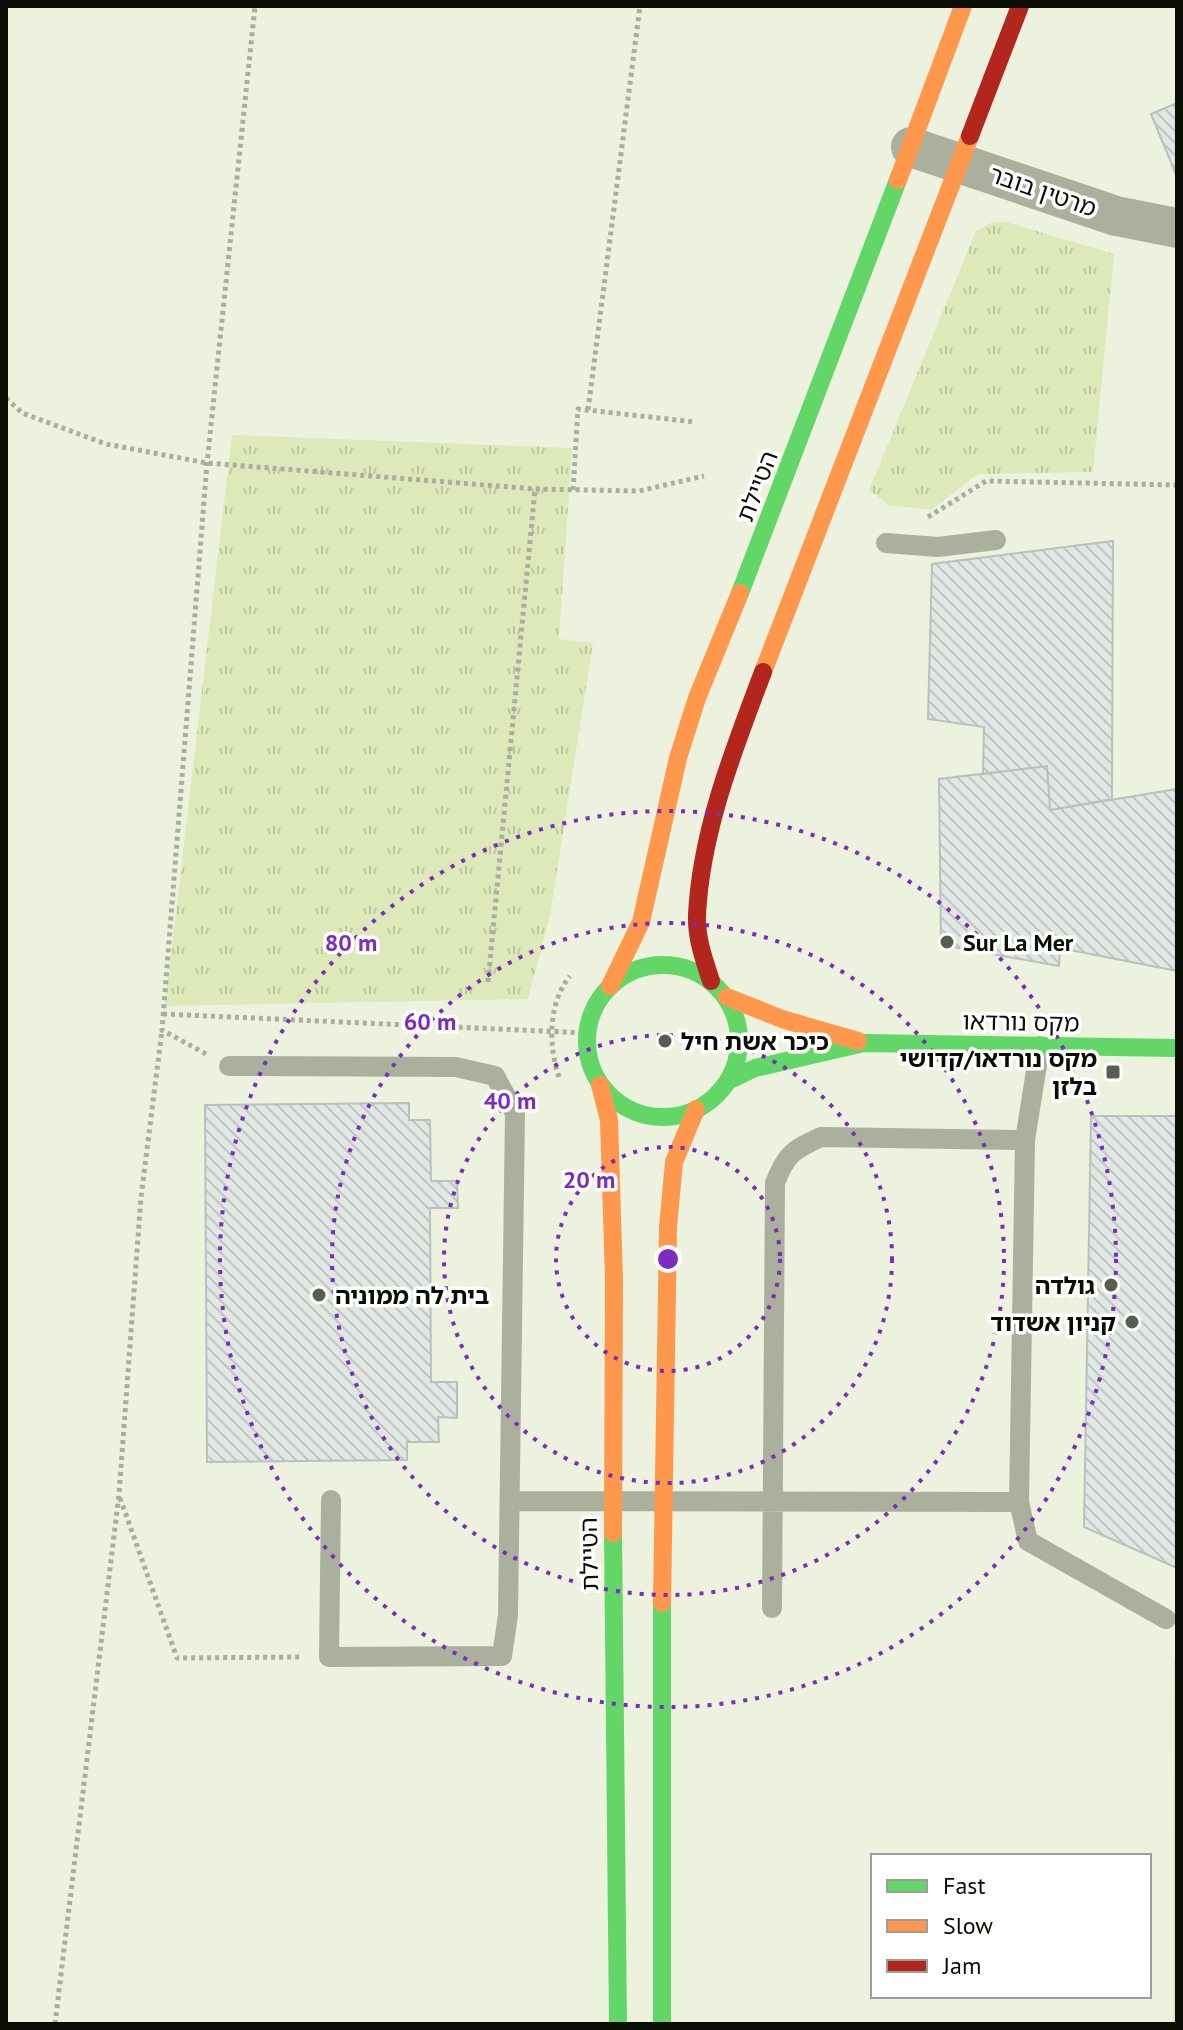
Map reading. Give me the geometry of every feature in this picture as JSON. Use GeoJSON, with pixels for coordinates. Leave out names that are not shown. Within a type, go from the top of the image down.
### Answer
{"type":"FeatureCollection","features":[{"type":"Feature","properties":{"kind":"main road","name":"הטיילת"},"geometry":{"type":"LineString","coordinates":[[610,986],[641,922],[678,758],[697,698],[788,508],[911,147],[963,6]]}},
{"type":"Feature","properties":{"kind":"main road"},"geometry":{"type":"LineString","coordinates":[[711,981],[703,957],[697,917],[719,794],[1020,6]]}},
{"type":"Feature","properties":{"kind":"main road"},"geometry":{"type":"LineString","coordinates":[[671,964],[692,970],[711,981],[727,997],[736,1017],[740,1038],[737,1060],[728,1081],[714,1098],[676,1116],[654,1117],[633,1111],[615,1100],[600,1085],[591,1065],[587,1033],[596,1003],[610,986],[627,973],[648,966],[671,964]]}},
{"type":"Feature","properties":{"kind":"main road","name":"מקס נורדאו"},"geometry":{"type":"LineString","coordinates":[[727,997],[782,1019],[864,1043]]}},
{"type":"Feature","properties":{"kind":"main road","name":"מקס נורדאו"},"geometry":{"type":"LineString","coordinates":[[728,1081],[755,1068],[864,1043],[1177,1048]]}},
{"type":"Feature","properties":{"kind":"main road","name":"הטיילת"},"geometry":{"type":"LineString","coordinates":[[600,1085],[609,1120],[614,1279],[618,2024]]}},
{"type":"Feature","properties":{"kind":"main road"},"geometry":{"type":"LineString","coordinates":[[662,2024],[662,1501],[668,1227],[674,1162],[696,1109]]}},
{"type":"Feature","properties":{"kind":"street","name":"מרטין בובר"},"geometry":{"type":"LineString","coordinates":[[911,147],[1116,216],[1177,228]]}},
{"type":"Feature","properties":{"kind":"lane"},"geometry":{"type":"LineString","coordinates":[[788,508],[828,507]]}},
{"type":"Feature","properties":{"kind":"lane"},"geometry":{"type":"LineString","coordinates":[[886,543],[938,547],[996,540]]}},
{"type":"Feature","properties":{"kind":"lane"},"geometry":{"type":"LineString","coordinates":[[1040,1046],[1025,1140],[1019,1502],[1028,1541],[1166,1619]]}},
{"type":"Feature","properties":{"kind":"lane"},"geometry":{"type":"LineString","coordinates":[[229,1066],[456,1067],[495,1076],[515,1113],[511,1501],[508,1615],[502,1656],[329,1657],[331,1500]]}},
{"type":"Feature","properties":{"kind":"lane"},"geometry":{"type":"LineString","coordinates":[[772,1608],[775,1183],[784,1161],[795,1149],[821,1137],[1025,1140]]}},
{"type":"Feature","properties":{"kind":"lane"},"geometry":{"type":"LineString","coordinates":[[511,1501],[1019,1502]]}},
{"type":"Feature","properties":{"kind":"path"},"geometry":{"type":"LineString","coordinates":[[55,2024],[119,1494],[141,1197],[162,1030],[207,463],[255,6]]}},
{"type":"Feature","properties":{"kind":"path"},"geometry":{"type":"LineString","coordinates":[[588,410],[640,6]]}},
{"type":"Feature","properties":{"kind":"path"},"geometry":{"type":"LineString","coordinates":[[6,398],[22,413],[106,444],[207,463],[573,490],[639,491],[704,476]]}},
{"type":"Feature","properties":{"kind":"path"},"geometry":{"type":"LineString","coordinates":[[573,490],[578,409],[695,422]]}},
{"type":"Feature","properties":{"kind":"path"},"geometry":{"type":"LineString","coordinates":[[886,543],[986,481],[1177,485]]}},
{"type":"Feature","properties":{"kind":"path"},"geometry":{"type":"LineString","coordinates":[[488,982],[535,489]]}},
{"type":"Feature","properties":{"kind":"path"},"geometry":{"type":"LineString","coordinates":[[163,1014],[587,1033]]}},
{"type":"Feature","properties":{"kind":"path"},"geometry":{"type":"LineString","coordinates":[[162,1030],[229,1066]]}},
{"type":"Feature","properties":{"kind":"path"},"geometry":{"type":"LineString","coordinates":[[119,1494],[177,1658],[329,1657]]}},
{"type":"Feature","properties":{"kind":"green space"},"geometry":{"type":"Polygon","coordinates":[[[993,222],[1006,222],[1114,254],[1093,472],[978,474],[931,510],[889,505],[869,490],[976,231],[993,222]]]}},
{"type":"Feature","properties":{"kind":"green space"},"geometry":{"type":"Polygon","coordinates":[[[232,435],[572,448],[559,639],[593,643],[550,915],[528,999],[165,1006],[232,435]]]}},
{"type":"Feature","properties":{"kind":"green space"},"geometry":{"type":"Polygon","coordinates":[[[1174,1661],[1177,1661],[1177,2024],[1173,2024],[1174,1661]]]}},
{"type":"Feature","properties":{"kind":"building"},"geometry":{"type":"Polygon","coordinates":[[[1177,103],[1177,177],[1151,114],[1177,103]]]}},
{"type":"Feature","properties":{"kind":"building"},"geometry":{"type":"Polygon","coordinates":[[[1113,541],[1112,799],[1050,810],[1047,766],[983,774],[984,727],[928,719],[932,564],[1113,541]]]}},
{"type":"Feature","properties":{"kind":"building"},"geometry":{"type":"Polygon","coordinates":[[[1047,766],[1050,810],[1177,789],[1177,971],[1060,948],[1059,966],[941,945],[939,779],[1047,766]]]}},
{"type":"Feature","properties":{"kind":"building","name":"בית לה ממוניה"},"geometry":{"type":"Polygon","coordinates":[[[409,1103],[409,1120],[430,1120],[431,1181],[457,1181],[458,1208],[430,1208],[431,1382],[457,1382],[457,1418],[438,1417],[439,1442],[407,1442],[407,1460],[207,1462],[205,1105],[409,1103]]]}},
{"type":"Feature","properties":{"kind":"building","name":"קניון אשדוד"},"geometry":{"type":"Polygon","coordinates":[[[1091,1116],[1177,1116],[1177,1568],[1084,1527],[1091,1116]]]}},
{"type":"Feature","properties":{"kind":"traffic: fast"},"geometry":{"type":"LineString","coordinates":[[740,593],[898,180]]}},
{"type":"Feature","properties":{"kind":"traffic: fast"},"geometry":{"type":"LineString","coordinates":[[663,965],[692,971],[717,987],[733,1012],[739,1041],[733,1070],[717,1095],[692,1111],[663,1117],[634,1111],[609,1095],[593,1070],[587,1041],[593,1012],[609,987],[634,971],[663,965]]}},
{"type":"Feature","properties":{"kind":"traffic: fast"},"geometry":{"type":"LineString","coordinates":[[728,1081],[755,1068],[864,1043],[1177,1048]]}},
{"type":"Feature","properties":{"kind":"traffic: fast"},"geometry":{"type":"LineString","coordinates":[[613,1533],[618,2024]]}},
{"type":"Feature","properties":{"kind":"traffic: fast"},"geometry":{"type":"LineString","coordinates":[[662,1603],[662,2024]]}},
{"type":"Feature","properties":{"kind":"traffic: slow"},"geometry":{"type":"LineString","coordinates":[[898,180],[963,6]]}},
{"type":"Feature","properties":{"kind":"traffic: slow"},"geometry":{"type":"LineString","coordinates":[[763,672],[970,136]]}},
{"type":"Feature","properties":{"kind":"traffic: slow"},"geometry":{"type":"LineString","coordinates":[[610,986],[641,922],[678,758],[697,698],[740,593]]}},
{"type":"Feature","properties":{"kind":"traffic: slow"},"geometry":{"type":"LineString","coordinates":[[727,997],[782,1019],[858,1041]]}},
{"type":"Feature","properties":{"kind":"traffic: slow"},"geometry":{"type":"LineString","coordinates":[[600,1085],[609,1120],[614,1279],[613,1533]]}},
{"type":"Feature","properties":{"kind":"traffic: slow"},"geometry":{"type":"LineString","coordinates":[[662,1603],[668,1227],[674,1162],[696,1109]]}},
{"type":"Feature","properties":{"kind":"traffic: jam"},"geometry":{"type":"LineString","coordinates":[[970,136],[1020,6]]}},
{"type":"Feature","properties":{"kind":"traffic: jam"},"geometry":{"type":"LineString","coordinates":[[711,981],[697,923],[705,852],[721,791],[763,672]]}},
{"type":"Feature","properties":{"kind":"place","name":"Sur La Mer"},"geometry":{"type":"Point","coordinates":[947,942]}},
{"type":"Feature","properties":{"kind":"place","name":"כיכר אשת חיל"},"geometry":{"type":"Point","coordinates":[665,1041]}},
{"type":"Feature","properties":{"kind":"place","name":"מקס נורדאו/קדושי בלזן"},"geometry":{"type":"Point","coordinates":[1113,1072]}},
{"type":"Feature","properties":{"kind":"place","name":"גולדה"},"geometry":{"type":"Point","coordinates":[1111,1285]}},
{"type":"Feature","properties":{"kind":"place","name":"בית לה ממוניה"},"geometry":{"type":"Point","coordinates":[319,1295]}},
{"type":"Feature","properties":{"kind":"place","name":"קניון אשדוד"},"geometry":{"type":"Point","coordinates":[1132,1322]}}]}
